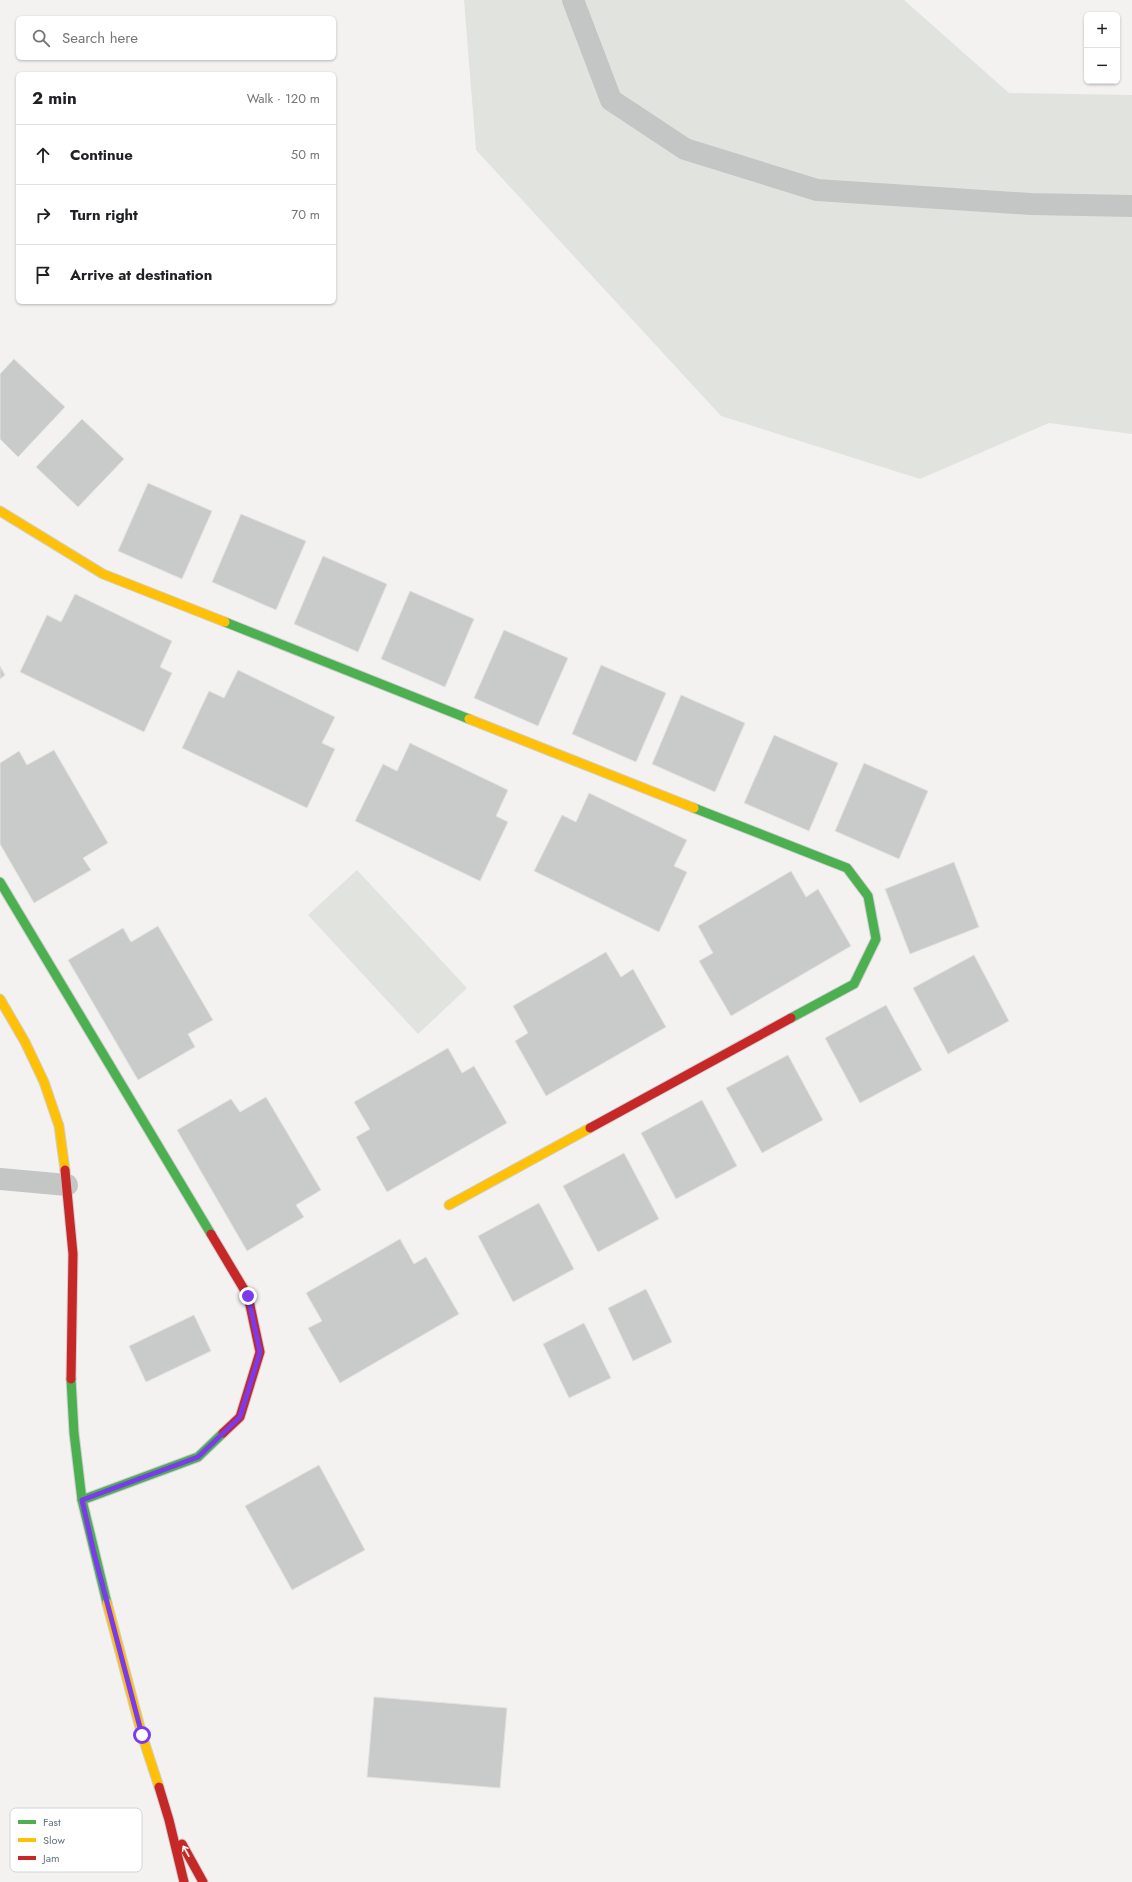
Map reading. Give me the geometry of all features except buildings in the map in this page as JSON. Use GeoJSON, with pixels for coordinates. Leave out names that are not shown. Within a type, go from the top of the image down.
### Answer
{"type":"FeatureCollection","features":[{"type":"Feature","properties":{"kind":"street"},"geometry":{"type":"LineString","coordinates":[[573,0],[612,100],[685,149],[817,190],[1031,204],[1132,206]]}},
{"type":"Feature","properties":{"kind":"street"},"geometry":{"type":"LineString","coordinates":[[0,511],[103,574],[847,868],[868,896],[876,939],[854,984],[449,1206]]}},
{"type":"Feature","properties":{"kind":"street"},"geometry":{"type":"LineString","coordinates":[[0,882],[248,1296],[260,1352],[240,1417],[198,1457],[82,1500]]}},
{"type":"Feature","properties":{"kind":"street"},"geometry":{"type":"LineString","coordinates":[[0,998],[25,1042],[44,1082],[59,1126],[67,1185],[73,1254],[70,1361],[74,1433],[82,1500],[94,1553],[138,1720],[168,1820],[184,1882]]}},
{"type":"Feature","properties":{"kind":"street"},"geometry":{"type":"LineString","coordinates":[[0,1179],[67,1185]]}},
{"type":"Feature","properties":{"kind":"street"},"geometry":{"type":"LineString","coordinates":[[168,1820],[203,1882]]}},
{"type":"Feature","properties":{"kind":"shaded area"},"geometry":{"type":"Polygon","coordinates":[[[464,0],[904,0],[1009,93],[1132,95],[1132,434],[1049,423],[920,479],[721,416],[476,150],[464,0]]]}},
{"type":"Feature","properties":{"kind":"shaded area"},"geometry":{"type":"Polygon","coordinates":[[[357,870],[467,988],[418,1034],[308,915],[357,870]]]}},
{"type":"Feature","properties":{"kind":"traffic: fast"},"geometry":{"type":"LineString","coordinates":[[225,622],[469,719]]}},
{"type":"Feature","properties":{"kind":"traffic: fast"},"geometry":{"type":"LineString","coordinates":[[694,808],[847,868],[868,896],[876,939],[854,984],[791,1018]]}},
{"type":"Feature","properties":{"kind":"traffic: fast"},"geometry":{"type":"LineString","coordinates":[[0,882],[211,1234]]}},
{"type":"Feature","properties":{"kind":"traffic: fast"},"geometry":{"type":"LineString","coordinates":[[71,1379],[74,1433],[82,1500],[107,1603]]}},
{"type":"Feature","properties":{"kind":"traffic: fast"},"geometry":{"type":"LineString","coordinates":[[82,1500],[198,1457],[223,1433]]}},
{"type":"Feature","properties":{"kind":"traffic: slow"},"geometry":{"type":"LineString","coordinates":[[0,511],[103,574],[225,622]]}},
{"type":"Feature","properties":{"kind":"traffic: slow"},"geometry":{"type":"LineString","coordinates":[[469,719],[694,808]]}},
{"type":"Feature","properties":{"kind":"traffic: slow"},"geometry":{"type":"LineString","coordinates":[[0,999],[25,1042],[44,1082],[59,1126],[65,1170]]}},
{"type":"Feature","properties":{"kind":"traffic: slow"},"geometry":{"type":"LineString","coordinates":[[449,1205],[590,1128]]}},
{"type":"Feature","properties":{"kind":"traffic: slow"},"geometry":{"type":"LineString","coordinates":[[107,1603],[142,1735],[159,1787]]}},
{"type":"Feature","properties":{"kind":"traffic: jam"},"geometry":{"type":"LineString","coordinates":[[590,1128],[791,1018]]}},
{"type":"Feature","properties":{"kind":"traffic: jam"},"geometry":{"type":"LineString","coordinates":[[65,1170],[73,1254],[71,1379]]}},
{"type":"Feature","properties":{"kind":"traffic: jam"},"geometry":{"type":"LineString","coordinates":[[211,1234],[248,1296],[260,1352],[240,1417],[223,1433]]}},
{"type":"Feature","properties":{"kind":"traffic: jam"},"geometry":{"type":"LineString","coordinates":[[159,1787],[169,1820],[184,1882]]}},
{"type":"Feature","properties":{"kind":"traffic: jam"},"geometry":{"type":"LineString","coordinates":[[182,1844],[203,1882]]}},
{"type":"Feature","properties":{"kind":"route"},"geometry":{"type":"LineString","coordinates":[[142,1735],[94,1553],[82,1500],[198,1457],[240,1417],[260,1352],[248,1296]]}}]}
